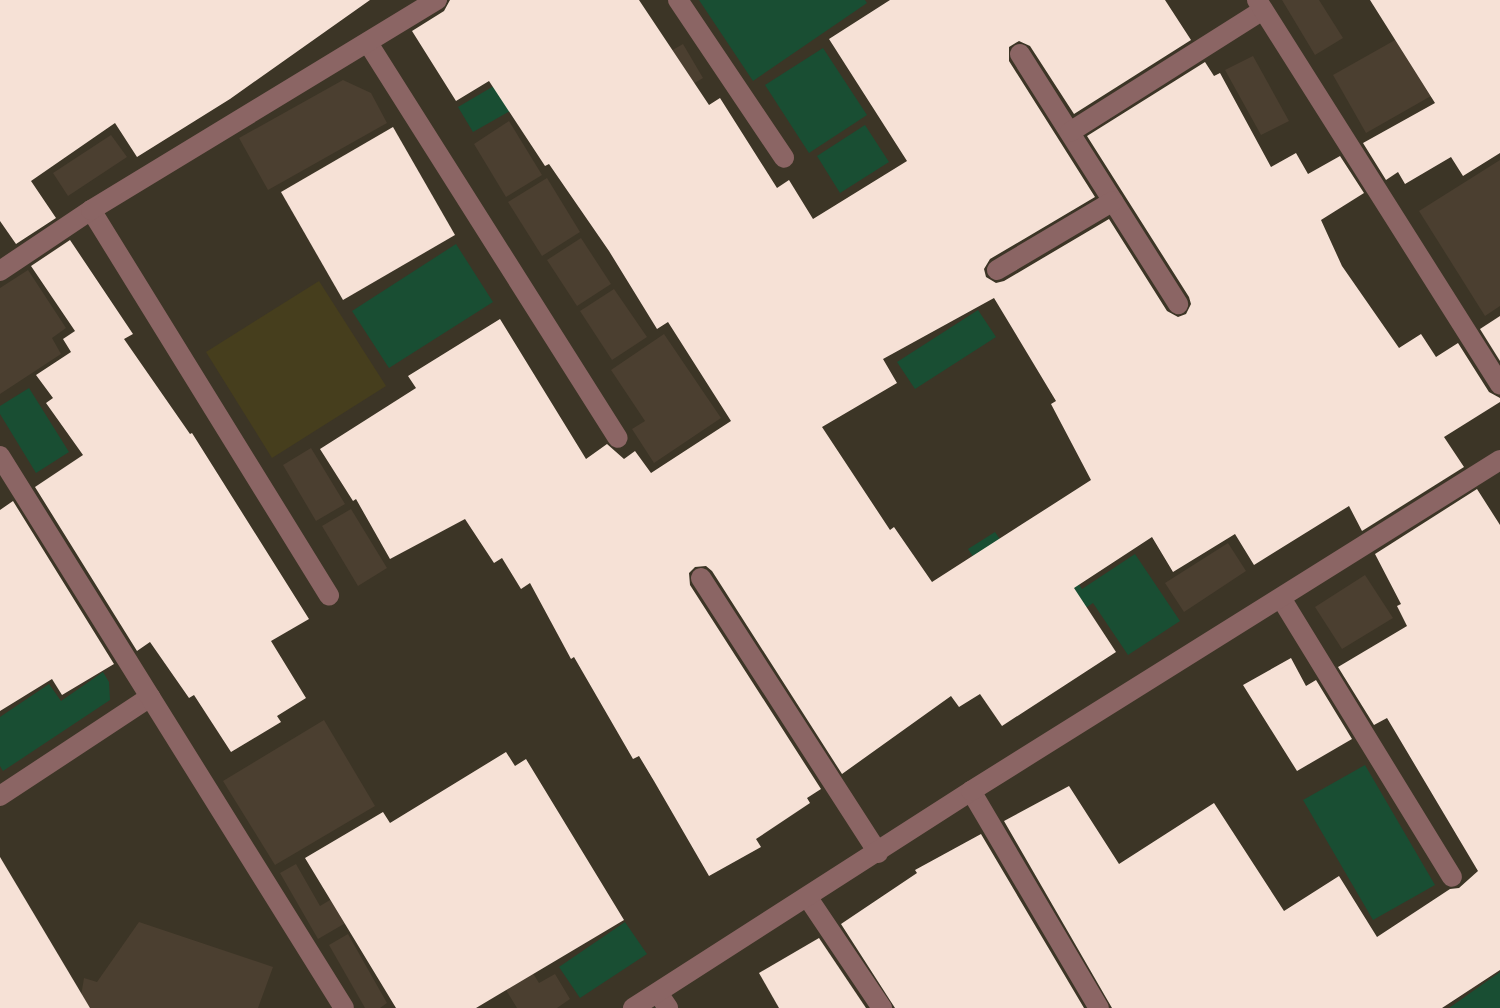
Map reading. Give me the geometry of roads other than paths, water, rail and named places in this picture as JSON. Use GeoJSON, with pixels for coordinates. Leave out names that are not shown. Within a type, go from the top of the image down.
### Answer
{"type":"FeatureCollection","features":[{"type":"Feature","properties":{"kind":"street"},"geometry":{"type":"LineString","coordinates":[[0,271],[91,210],[437,0]]}},
{"type":"Feature","properties":{"kind":"street"},"geometry":{"type":"LineString","coordinates":[[678,0],[784,158]]}},
{"type":"Feature","properties":{"kind":"street"},"geometry":{"type":"LineString","coordinates":[[1070,132],[1260,5],[1500,385]]}},
{"type":"Feature","properties":{"kind":"street"},"geometry":{"type":"LineString","coordinates":[[368,43],[618,438]]}},
{"type":"Feature","properties":{"kind":"street"},"geometry":{"type":"LineString","coordinates":[[1020,54],[1178,304]]}},
{"type":"Feature","properties":{"kind":"street"},"geometry":{"type":"LineString","coordinates":[[997,270],[1113,201]]}},
{"type":"Feature","properties":{"kind":"street"},"geometry":{"type":"LineString","coordinates":[[91,210],[329,595]]}},
{"type":"Feature","properties":{"kind":"street"},"geometry":{"type":"LineString","coordinates":[[0,456],[344,1008]]}},
{"type":"Feature","properties":{"kind":"street"},"geometry":{"type":"LineString","coordinates":[[633,1008],[663,1000],[808,898],[971,791],[1500,460]]}},
{"type":"Feature","properties":{"kind":"street"},"geometry":{"type":"LineString","coordinates":[[701,578],[878,853]]}},
{"type":"Feature","properties":{"kind":"street"},"geometry":{"type":"LineString","coordinates":[[1281,598],[1452,877]]}},
{"type":"Feature","properties":{"kind":"street"},"geometry":{"type":"LineString","coordinates":[[0,796],[150,697]]}},
{"type":"Feature","properties":{"kind":"street"},"geometry":{"type":"LineString","coordinates":[[971,791],[1099,1008]]}},
{"type":"Feature","properties":{"kind":"street"},"geometry":{"type":"LineString","coordinates":[[808,898],[882,1008]]}}]}
